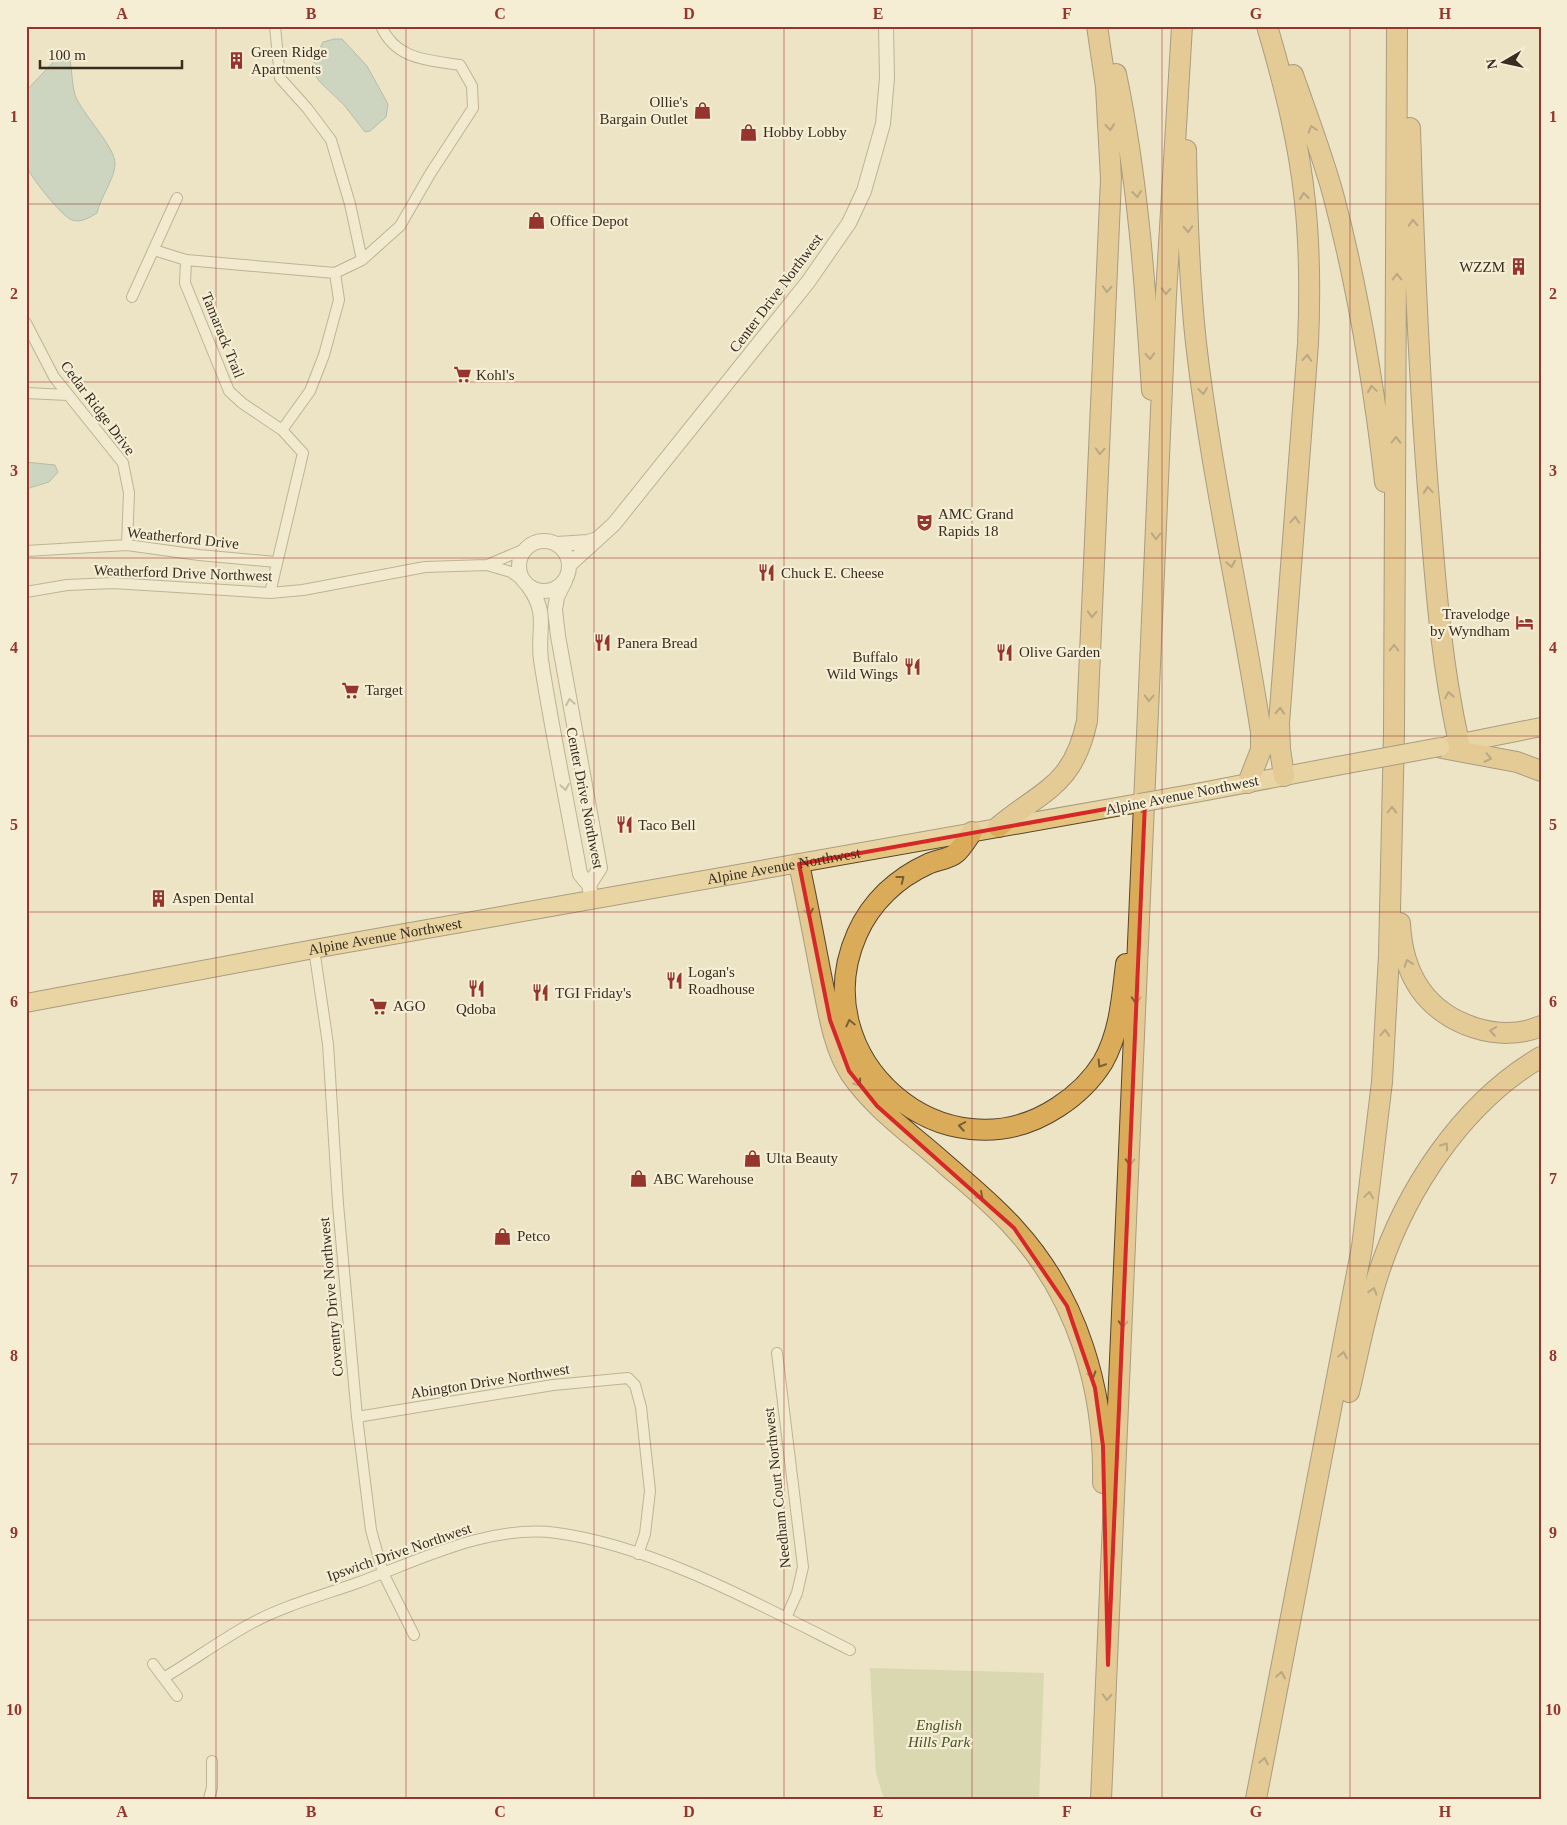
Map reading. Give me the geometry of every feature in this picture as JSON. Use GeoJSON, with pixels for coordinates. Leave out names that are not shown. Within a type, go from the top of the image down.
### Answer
{"type":"FeatureCollection","features":[{"type":"Feature","properties":{"kind":"highway"},"geometry":{"type":"LineString","coordinates":[[998,827],[1022,807],[1050,790],[1064,776],[1083,742],[1087,721],[1111,178],[1106,87],[1097,26]]}},
{"type":"Feature","properties":{"kind":"highway"},"geometry":{"type":"LineString","coordinates":[[1104,26],[1125,118],[1142,236],[1153,400],[1153,454],[1158,487]]}},
{"type":"Feature","properties":{"kind":"highway"},"geometry":{"type":"LineString","coordinates":[[1101,1799],[1158,487],[1182,26]]}},
{"type":"Feature","properties":{"kind":"highway"},"geometry":{"type":"LineString","coordinates":[[1267,26],[1288,101],[1297,150],[1305,201],[1310,292],[1308,344],[1282,686],[1280,749],[1284,776]]}},
{"type":"Feature","properties":{"kind":"highway"},"geometry":{"type":"LineString","coordinates":[[1275,26],[1332,192],[1350,266],[1366,350],[1395,559]]}},
{"type":"Feature","properties":{"kind":"highway"},"geometry":{"type":"LineString","coordinates":[[1256,1799],[1350,1318],[1373,1169],[1386,1018],[1391,859],[1395,559],[1397,26]]}},
{"type":"Feature","properties":{"kind":"highway"},"geometry":{"type":"LineString","coordinates":[[1407,26],[1416,326],[1441,638],[1449,698],[1450,745],[1518,762],[1541,771]]}},
{"type":"Feature","properties":{"kind":"highway"},"geometry":{"type":"LineString","coordinates":[[1180,58],[1185,91],[1189,247],[1196,342],[1222,516],[1261,732],[1261,750],[1248,783]]}},
{"type":"Feature","properties":{"kind":"highway","name":"Alpine Avenue Northwest"},"geometry":{"type":"LineString","coordinates":[[26,1003],[314,949],[591,893],[675,886],[998,827],[1090,813],[1541,727]]}},
{"type":"Feature","properties":{"kind":"highway"},"geometry":{"type":"LineString","coordinates":[[1248,783],[1272,767],[1280,749]]}},
{"type":"Feature","properties":{"kind":"highway"},"geometry":{"type":"LineString","coordinates":[[972,832],[955,854],[910,872],[879,898],[857,934],[849,958],[846,981],[846,1008],[852,1034],[865,1063],[880,1084],[901,1102],[926,1117],[946,1124],[974,1129],[1020,1124],[1044,1116],[1070,1099],[1087,1083],[1102,1063],[1113,1039],[1120,1015],[1132,913],[1142,881]]}},
{"type":"Feature","properties":{"kind":"highway"},"geometry":{"type":"LineString","coordinates":[[1391,859],[1399,902],[1401,937],[1407,965],[1420,989],[1433,1004],[1452,1018],[1493,1033],[1516,1033],[1541,1026]]}},
{"type":"Feature","properties":{"kind":"highway"},"geometry":{"type":"LineString","coordinates":[[799,864],[830,1020],[838,1049],[849,1071],[877,1106],[944,1163],[1014,1228],[1050,1277],[1067,1306],[1080,1337],[1095,1388],[1102,1431],[1103,1551],[1108,1665]]}},
{"type":"Feature","properties":{"kind":"highway"},"geometry":{"type":"LineString","coordinates":[[1304,1558],[1324,1504],[1368,1307],[1390,1242],[1409,1203],[1454,1133],[1474,1108],[1505,1080],[1541,1057]]}},
{"type":"Feature","properties":{"kind":"street"},"geometry":{"type":"LineString","coordinates":[[275,26],[280,78],[308,108],[331,140],[350,204],[362,260]]}},
{"type":"Feature","properties":{"kind":"street"},"geometry":{"type":"LineString","coordinates":[[154,250],[186,260],[335,273],[362,260],[400,226],[430,174],[473,108],[472,86],[460,64],[413,58],[393,44],[381,26]]}},
{"type":"Feature","properties":{"kind":"street","name":"Center Drive Northwest"},"geometry":{"type":"LineString","coordinates":[[569,565],[614,524],[808,282],[848,223],[864,192],[883,124],[887,78],[886,26]]}},
{"type":"Feature","properties":{"kind":"street"},"geometry":{"type":"LineString","coordinates":[[132,297],[177,198]]}},
{"type":"Feature","properties":{"kind":"street","name":"Tamarack Trail"},"geometry":{"type":"LineString","coordinates":[[186,260],[185,283],[229,391],[242,403],[282,430],[303,453],[270,593]]}},
{"type":"Feature","properties":{"kind":"street"},"geometry":{"type":"LineString","coordinates":[[282,430],[310,391],[324,355],[339,300],[335,273]]}},
{"type":"Feature","properties":{"kind":"street","name":"Cedar Ridge Drive"},"geometry":{"type":"LineString","coordinates":[[26,324],[54,377],[123,463],[130,493],[127,545]]}},
{"type":"Feature","properties":{"kind":"street"},"geometry":{"type":"LineString","coordinates":[[26,393],[68,395]]}},
{"type":"Feature","properties":{"kind":"street"},"geometry":{"type":"LineString","coordinates":[[557,544],[563,550],[569,565],[565,581],[552,590],[544,592],[526,584],[519,564],[525,549],[540,541],[557,544],[588,542],[598,538]]}},
{"type":"Feature","properties":{"kind":"street","name":"Weatherford Drive"},"geometry":{"type":"LineString","coordinates":[[26,550],[127,545],[200,555],[276,562]]}},
{"type":"Feature","properties":{"kind":"street","name":"Weatherford Drive Northwest"},"geometry":{"type":"LineString","coordinates":[[487,565],[525,549]]}},
{"type":"Feature","properties":{"kind":"street","name":"Weatherford Drive Northwest"},"geometry":{"type":"LineString","coordinates":[[26,592],[67,586],[113,583],[270,593],[303,590],[425,567],[487,565],[511,572],[526,584]]}},
{"type":"Feature","properties":{"kind":"street","name":"Center Drive Northwest"},"geometry":{"type":"LineString","coordinates":[[565,581],[557,596],[555,610],[560,652],[600,868],[591,893]]}},
{"type":"Feature","properties":{"kind":"street","name":"Center Drive Northwest"},"geometry":{"type":"LineString","coordinates":[[526,584],[538,600],[541,610],[541,658],[580,874],[591,893]]}},
{"type":"Feature","properties":{"kind":"street","name":"Coventry Drive Northwest"},"geometry":{"type":"LineString","coordinates":[[314,949],[328,1044],[338,1204],[357,1417],[371,1530],[383,1573],[414,1635]]}},
{"type":"Feature","properties":{"kind":"street","name":"Needham Court Northwest"},"geometry":{"type":"LineString","coordinates":[[776,1353],[803,1567],[797,1593],[786,1618]]}},
{"type":"Feature","properties":{"kind":"street","name":"Abington Drive Northwest"},"geometry":{"type":"LineString","coordinates":[[357,1417],[553,1385],[628,1378],[635,1386],[641,1407],[650,1491],[645,1534],[638,1554]]}},
{"type":"Feature","properties":{"kind":"street","name":"Ipswich Drive Northwest"},"geometry":{"type":"LineString","coordinates":[[165,1677],[253,1623],[452,1547],[491,1536],[530,1532],[556,1533],[592,1540],[638,1554],[700,1577],[850,1650]]}},
{"type":"Feature","properties":{"kind":"street"},"geometry":{"type":"LineString","coordinates":[[154,1664],[177,1696]]}},
{"type":"Feature","properties":{"kind":"street"},"geometry":{"type":"LineString","coordinates":[[209,1799],[212,1787],[212,1761]]}},
{"type":"Feature","properties":{"kind":"highlighted area"},"geometry":{"type":"Polygon","coordinates":[[[1145,802],[1108,1665],[1103,1446],[1095,1388],[1067,1306],[1014,1228],[877,1106],[849,1071],[830,1020],[799,864],[1145,802]]]}},
{"type":"Feature","properties":{"kind":"green space","name":"English Hills Park"},"geometry":{"type":"Polygon","coordinates":[[[870,1668],[1044,1673],[1039,1799],[884,1799],[876,1773],[870,1668]]]}},
{"type":"Feature","properties":{"kind":"water"},"geometry":{"type":"Polygon","coordinates":[[[342,39],[367,66],[388,104],[386,117],[370,131],[365,132],[344,105],[319,81],[314,73],[314,61],[323,42],[342,39]]]}},
{"type":"Feature","properties":{"kind":"water"},"geometry":{"type":"Polygon","coordinates":[[[63,55],[70,60],[75,95],[110,148],[115,164],[113,175],[97,213],[79,221],[72,220],[61,212],[46,195],[28,170],[25,157],[26,91],[59,56],[63,55]]]}},
{"type":"Feature","properties":{"kind":"water"},"geometry":{"type":"Polygon","coordinates":[[[26,462],[55,465],[58,472],[49,482],[26,489],[26,462]]]}},
{"type":"Feature","properties":{"kind":"place","name":"Green Ridge Apartments"},"geometry":{"type":"Point","coordinates":[237,61]}},
{"type":"Feature","properties":{"kind":"place","name":"Ollie's Bargain Outlet"},"geometry":{"type":"Point","coordinates":[702,111]}},
{"type":"Feature","properties":{"kind":"place","name":"Hobby Lobby"},"geometry":{"type":"Point","coordinates":[749,132]}},
{"type":"Feature","properties":{"kind":"place","name":"Office Depot"},"geometry":{"type":"Point","coordinates":[536,221]}},
{"type":"Feature","properties":{"kind":"place","name":"WZZM"},"geometry":{"type":"Point","coordinates":[1519,267]}},
{"type":"Feature","properties":{"kind":"place","name":"Kohl's"},"geometry":{"type":"Point","coordinates":[462,375]}},
{"type":"Feature","properties":{"kind":"place","name":"AMC Grand Rapids 18"},"geometry":{"type":"Point","coordinates":[924,523]}},
{"type":"Feature","properties":{"kind":"place","name":"Chuck E. Cheese"},"geometry":{"type":"Point","coordinates":[767,573]}},
{"type":"Feature","properties":{"kind":"place","name":"Travelodge by Wyndham"},"geometry":{"type":"Point","coordinates":[1524,623]}},
{"type":"Feature","properties":{"kind":"place","name":"Panera Bread"},"geometry":{"type":"Point","coordinates":[603,643]}},
{"type":"Feature","properties":{"kind":"place","name":"Olive Garden"},"geometry":{"type":"Point","coordinates":[1005,652]}},
{"type":"Feature","properties":{"kind":"place","name":"Buffalo Wild Wings"},"geometry":{"type":"Point","coordinates":[912,666]}},
{"type":"Feature","properties":{"kind":"place","name":"Target"},"geometry":{"type":"Point","coordinates":[351,690]}},
{"type":"Feature","properties":{"kind":"place","name":"Taco Bell"},"geometry":{"type":"Point","coordinates":[624,825]}},
{"type":"Feature","properties":{"kind":"place","name":"Aspen Dental"},"geometry":{"type":"Point","coordinates":[158,898]}},
{"type":"Feature","properties":{"kind":"place","name":"Logan's Roadhouse"},"geometry":{"type":"Point","coordinates":[674,981]}},
{"type":"Feature","properties":{"kind":"place","name":"Qdoba"},"geometry":{"type":"Point","coordinates":[476,988]}},
{"type":"Feature","properties":{"kind":"place","name":"TGI Friday's"},"geometry":{"type":"Point","coordinates":[541,993]}},
{"type":"Feature","properties":{"kind":"place","name":"AGO"},"geometry":{"type":"Point","coordinates":[379,1006]}},
{"type":"Feature","properties":{"kind":"place","name":"Ulta Beauty"},"geometry":{"type":"Point","coordinates":[752,1158]}},
{"type":"Feature","properties":{"kind":"place","name":"ABC Warehouse"},"geometry":{"type":"Point","coordinates":[639,1179]}},
{"type":"Feature","properties":{"kind":"place","name":"Petco"},"geometry":{"type":"Point","coordinates":[503,1236]}}]}
